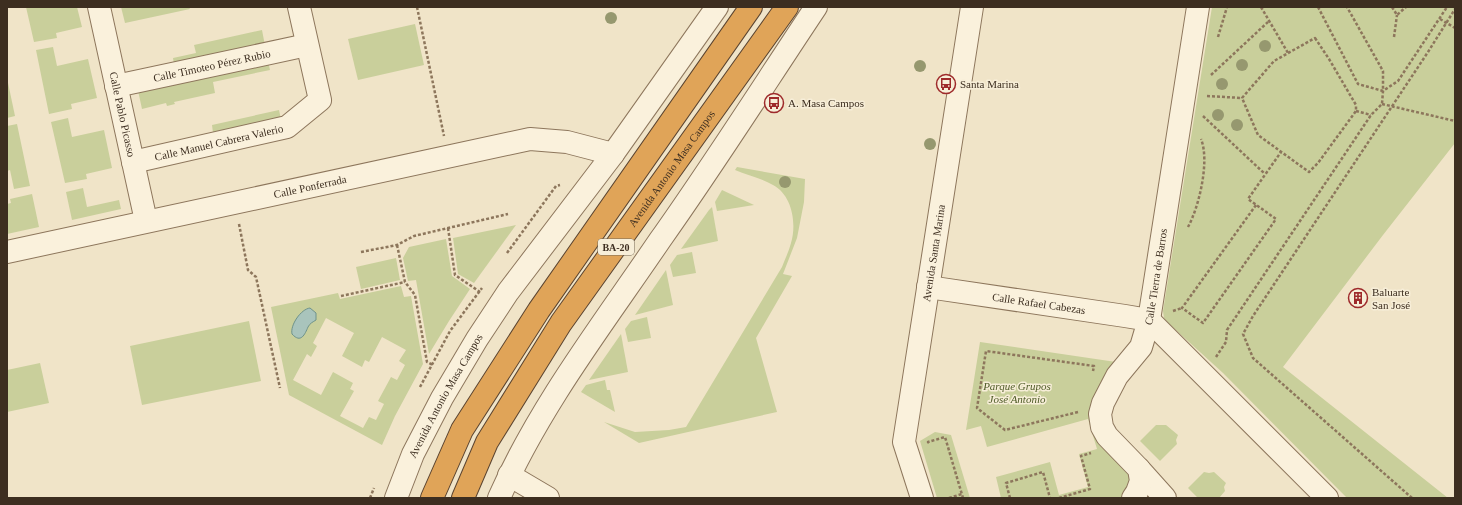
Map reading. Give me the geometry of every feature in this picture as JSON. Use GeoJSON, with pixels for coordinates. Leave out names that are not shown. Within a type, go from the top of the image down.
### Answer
{"type":"FeatureCollection","features":[{"type":"Feature","properties":{"kind":"highway","name":"BA-20"},"geometry":{"type":"LineString","coordinates":[[432,498],[462,430],[539,310],[751,7]]}},
{"type":"Feature","properties":{"kind":"highway","name":"Avenida Antonio Masa Campos"},"geometry":{"type":"LineString","coordinates":[[464,498],[488,442],[561,324],[787,7]]}},
{"type":"Feature","properties":{"kind":"street","name":"Calle Pablo Picasso"},"geometry":{"type":"LineString","coordinates":[[99,7],[146,222]]}},
{"type":"Feature","properties":{"kind":"street"},"geometry":{"type":"LineString","coordinates":[[299,7],[307,45]]}},
{"type":"Feature","properties":{"kind":"street","name":"Avenida Antonio Masa Campos"},"geometry":{"type":"LineString","coordinates":[[396,498],[413,454],[442,398],[477,339],[500,304],[612,154],[717,7]]}},
{"type":"Feature","properties":{"kind":"street"},"geometry":{"type":"LineString","coordinates":[[499,498],[509,475],[536,424],[713,165],[816,7]]}},
{"type":"Feature","properties":{"kind":"street","name":"Avenida Santa Marina"},"geometry":{"type":"LineString","coordinates":[[922,498],[904,442],[972,7]]}},
{"type":"Feature","properties":{"kind":"street","name":"Calle Tierra de Barros"},"geometry":{"type":"LineString","coordinates":[[1198,7],[1148,320],[1327,498]]}},
{"type":"Feature","properties":{"kind":"street","name":"Calle Timoteo Pérez Rubio"},"geometry":{"type":"LineString","coordinates":[[116,86],[307,45]]}},
{"type":"Feature","properties":{"kind":"street","name":"Calle Manuel Cabrera Valerio"},"geometry":{"type":"LineString","coordinates":[[133,162],[287,127],[320,100],[307,45]]}},
{"type":"Feature","properties":{"kind":"street","name":"Calle Ponferrada"},"geometry":{"type":"LineString","coordinates":[[7,252],[530,139],[567,142],[612,154]]}},
{"type":"Feature","properties":{"kind":"street","name":"Calle Rafael Cabezas"},"geometry":{"type":"LineString","coordinates":[[928,287],[1148,320]]}},
{"type":"Feature","properties":{"kind":"street"},"geometry":{"type":"LineString","coordinates":[[1148,320],[1141,347],[1117,376],[1103,403],[1100,414],[1102,427],[1107,436],[1165,498]]}},
{"type":"Feature","properties":{"kind":"street"},"geometry":{"type":"LineString","coordinates":[[1133,498],[1141,481],[1139,469]]}},
{"type":"Feature","properties":{"kind":"street"},"geometry":{"type":"LineString","coordinates":[[509,475],[548,498]]}},
{"type":"Feature","properties":{"kind":"path"},"geometry":{"type":"LineString","coordinates":[[417,7],[445,136]]}},
{"type":"Feature","properties":{"kind":"path"},"geometry":{"type":"LineString","coordinates":[[1216,42],[1227,7]]}},
{"type":"Feature","properties":{"kind":"path"},"geometry":{"type":"LineString","coordinates":[[1261,7],[1288,53]]}},
{"type":"Feature","properties":{"kind":"path"},"geometry":{"type":"LineString","coordinates":[[1318,7],[1358,84],[1383,91],[1398,81],[1448,7]]}},
{"type":"Feature","properties":{"kind":"path"},"geometry":{"type":"LineString","coordinates":[[1214,360],[1226,342],[1227,330],[1371,116],[1382,104],[1383,71],[1347,7]]}},
{"type":"Feature","properties":{"kind":"path"},"geometry":{"type":"LineString","coordinates":[[1392,7],[1397,15],[1394,38]]}},
{"type":"Feature","properties":{"kind":"path"},"geometry":{"type":"LineString","coordinates":[[1397,15],[1406,7]]}},
{"type":"Feature","properties":{"kind":"path"},"geometry":{"type":"LineString","coordinates":[[1412,498],[1253,358],[1243,334],[1252,316],[1455,9]]}},
{"type":"Feature","properties":{"kind":"path"},"geometry":{"type":"LineString","coordinates":[[1440,19],[1455,28]]}},
{"type":"Feature","properties":{"kind":"path"},"geometry":{"type":"LineString","coordinates":[[1210,76],[1269,21]]}},
{"type":"Feature","properties":{"kind":"path"},"geometry":{"type":"LineString","coordinates":[[1315,38],[1329,58],[1356,105],[1356,111],[1318,163],[1309,172],[1258,135],[1242,98],[1274,61],[1315,38]]}},
{"type":"Feature","properties":{"kind":"path"},"geometry":{"type":"LineString","coordinates":[[1202,96],[1242,98]]}},
{"type":"Feature","properties":{"kind":"path"},"geometry":{"type":"LineString","coordinates":[[1382,104],[1455,121]]}},
{"type":"Feature","properties":{"kind":"path"},"geometry":{"type":"LineString","coordinates":[[1356,111],[1371,116]]}},
{"type":"Feature","properties":{"kind":"path"},"geometry":{"type":"LineString","coordinates":[[1200,113],[1266,174]]}},
{"type":"Feature","properties":{"kind":"path"},"geometry":{"type":"LineString","coordinates":[[1186,230],[1195,210],[1202,178],[1204,156],[1203,144],[1200,137]]}},
{"type":"Feature","properties":{"kind":"path"},"geometry":{"type":"LineString","coordinates":[[1182,308],[1203,324],[1276,219],[1248,199],[1281,152]]}},
{"type":"Feature","properties":{"kind":"path"},"geometry":{"type":"LineString","coordinates":[[1172,311],[1182,308],[1256,205]]}},
{"type":"Feature","properties":{"kind":"path"},"geometry":{"type":"LineString","coordinates":[[361,252],[397,245],[414,236],[508,214]]}},
{"type":"Feature","properties":{"kind":"path"},"geometry":{"type":"LineString","coordinates":[[238,221],[248,270],[256,277],[280,388]]}},
{"type":"Feature","properties":{"kind":"path"},"geometry":{"type":"LineString","coordinates":[[448,228],[455,275],[500,304]]}},
{"type":"Feature","properties":{"kind":"path"},"geometry":{"type":"LineString","coordinates":[[397,245],[404,282],[415,295],[427,362]]}},
{"type":"Feature","properties":{"kind":"path"},"geometry":{"type":"LineString","coordinates":[[341,296],[404,282]]}},
{"type":"Feature","properties":{"kind":"path"},"geometry":{"type":"LineString","coordinates":[[1079,411],[1005,430],[977,408],[986,351],[1094,366],[1093,374]]}},
{"type":"Feature","properties":{"kind":"path"},"geometry":{"type":"LineString","coordinates":[[928,442],[945,437],[963,498]]}},
{"type":"Feature","properties":{"kind":"path"},"geometry":{"type":"LineString","coordinates":[[1059,498],[1090,489],[1081,456]]}},
{"type":"Feature","properties":{"kind":"path"},"geometry":{"type":"LineString","coordinates":[[1010,498],[1006,483],[1043,472],[1050,498]]}},
{"type":"Feature","properties":{"kind":"path"},"geometry":{"type":"LineString","coordinates":[[949,498],[962,494]]}},
{"type":"Feature","properties":{"kind":"green space"},"geometry":{"type":"Polygon","coordinates":[[[26,7],[77,7],[82,27],[56,33],[57,38],[34,42],[26,7]]]}},
{"type":"Feature","properties":{"kind":"green space"},"geometry":{"type":"Polygon","coordinates":[[[121,7],[189,7],[190,9],[125,23],[121,7]]]}},
{"type":"Feature","properties":{"kind":"green space"},"geometry":{"type":"Polygon","coordinates":[[[1212,7],[1455,7],[1455,143],[1283,367],[1448,498],[1347,498],[1223,373],[1164,318],[1163,311],[1212,7]]]}},
{"type":"Feature","properties":{"kind":"green space"},"geometry":{"type":"Polygon","coordinates":[[[415,24],[424,65],[358,80],[348,39],[415,24]]]}},
{"type":"Feature","properties":{"kind":"green space"},"geometry":{"type":"Polygon","coordinates":[[[262,30],[266,51],[175,71],[173,58],[196,53],[194,45],[262,30]]]}},
{"type":"Feature","properties":{"kind":"green space"},"geometry":{"type":"Polygon","coordinates":[[[53,47],[57,66],[88,59],[97,98],[71,104],[72,109],[49,114],[36,50],[53,47]]]}},
{"type":"Feature","properties":{"kind":"green space"},"geometry":{"type":"Polygon","coordinates":[[[267,57],[270,70],[213,82],[215,93],[174,102],[175,104],[167,106],[166,103],[142,109],[137,86],[267,57]]]}},
{"type":"Feature","properties":{"kind":"green space"},"geometry":{"type":"Polygon","coordinates":[[[7,78],[15,116],[7,118],[7,78]]]}},
{"type":"Feature","properties":{"kind":"green space"},"geometry":{"type":"Polygon","coordinates":[[[279,110],[282,124],[213,133],[212,125],[279,110]]]}},
{"type":"Feature","properties":{"kind":"green space"},"geometry":{"type":"Polygon","coordinates":[[[68,118],[72,137],[104,130],[112,168],[86,174],[87,179],[65,183],[51,122],[68,118]]]}},
{"type":"Feature","properties":{"kind":"green space"},"geometry":{"type":"Polygon","coordinates":[[[17,124],[30,186],[14,189],[10,170],[7,171],[7,126],[17,124]]]}},
{"type":"Feature","properties":{"kind":"green space"},"geometry":{"type":"Polygon","coordinates":[[[737,167],[805,179],[804,202],[797,238],[783,274],[792,276],[756,338],[777,412],[639,443],[604,422],[635,432],[669,430],[686,427],[782,267],[789,249],[793,235],[793,218],[789,202],[785,195],[773,185],[759,178],[735,170],[737,167]]]}},
{"type":"Feature","properties":{"kind":"green space"},"geometry":{"type":"Polygon","coordinates":[[[83,188],[87,207],[119,200],[121,209],[72,220],[66,192],[83,188]]]}},
{"type":"Feature","properties":{"kind":"green space"},"geometry":{"type":"Polygon","coordinates":[[[722,190],[754,205],[717,211],[715,202],[722,190]]]}},
{"type":"Feature","properties":{"kind":"green space"},"geometry":{"type":"Polygon","coordinates":[[[32,194],[39,227],[7,234],[7,204],[11,203],[10,199],[32,194]]]}},
{"type":"Feature","properties":{"kind":"green space"},"geometry":{"type":"Polygon","coordinates":[[[712,207],[718,241],[681,249],[709,210],[712,207]]]}},
{"type":"Feature","properties":{"kind":"green space"},"geometry":{"type":"Polygon","coordinates":[[[516,225],[474,283],[458,274],[453,238],[516,225]]]}},
{"type":"Feature","properties":{"kind":"green space"},"geometry":{"type":"Polygon","coordinates":[[[446,239],[452,276],[470,289],[429,354],[416,280],[408,281],[403,258],[409,247],[446,239]]]}},
{"type":"Feature","properties":{"kind":"green space"},"geometry":{"type":"Polygon","coordinates":[[[692,252],[696,273],[673,277],[670,265],[677,255],[692,252]]]}},
{"type":"Feature","properties":{"kind":"green space"},"geometry":{"type":"Polygon","coordinates":[[[396,258],[400,280],[361,289],[356,267],[396,258]]]}},
{"type":"Feature","properties":{"kind":"green space"},"geometry":{"type":"Polygon","coordinates":[[[666,270],[673,305],[635,315],[666,270]]]}},
{"type":"Feature","properties":{"kind":"green space"},"geometry":{"type":"Polygon","coordinates":[[[401,286],[404,297],[411,296],[423,364],[395,416],[382,445],[289,395],[271,307],[338,293],[340,299],[401,286]],[[326,318],[313,343],[317,346],[311,357],[307,354],[293,380],[321,395],[333,372],[353,383],[350,389],[354,391],[340,416],[363,428],[369,417],[376,420],[384,404],[378,401],[391,377],[397,380],[405,365],[399,361],[406,350],[382,337],[369,362],[365,360],[362,367],[342,356],[354,333],[326,318]]]}},
{"type":"Feature","properties":{"kind":"green space"},"geometry":{"type":"Polygon","coordinates":[[[647,317],[651,338],[628,342],[625,329],[631,321],[647,317]]]}},
{"type":"Feature","properties":{"kind":"green space"},"geometry":{"type":"Polygon","coordinates":[[[249,321],[261,381],[142,405],[130,346],[249,321]]]}},
{"type":"Feature","properties":{"kind":"green space"},"geometry":{"type":"Polygon","coordinates":[[[621,334],[628,372],[589,380],[621,334]]]}},
{"type":"Feature","properties":{"kind":"green space","name":"Parque Grupos José Antonio"},"geometry":{"type":"Polygon","coordinates":[[[980,342],[1116,362],[1094,409],[1133,475],[1122,498],[1001,498],[996,477],[1050,462],[1059,495],[1088,487],[1079,454],[1097,449],[1088,419],[987,447],[981,426],[966,430],[980,342]]]}},
{"type":"Feature","properties":{"kind":"green space"},"geometry":{"type":"Polygon","coordinates":[[[40,363],[49,403],[7,412],[7,370],[40,363]]]}},
{"type":"Feature","properties":{"kind":"green space"},"geometry":{"type":"Polygon","coordinates":[[[605,380],[607,390],[610,390],[615,412],[581,392],[586,385],[605,380]]]}},
{"type":"Feature","properties":{"kind":"green space"},"geometry":{"type":"Polygon","coordinates":[[[1156,425],[1166,425],[1178,435],[1176,440],[1177,444],[1160,461],[1140,441],[1156,425]]]}},
{"type":"Feature","properties":{"kind":"green space"},"geometry":{"type":"Polygon","coordinates":[[[935,432],[951,435],[970,498],[937,498],[920,441],[935,432]]]}},
{"type":"Feature","properties":{"kind":"green space"},"geometry":{"type":"Polygon","coordinates":[[[1204,472],[1214,472],[1226,483],[1224,487],[1225,491],[1219,498],[1198,498],[1188,488],[1204,472]]]}},
{"type":"Feature","properties":{"kind":"water"},"geometry":{"type":"Polygon","coordinates":[[[310,308],[316,313],[316,320],[310,324],[302,337],[295,337],[292,334],[294,322],[303,311],[310,308]]]}},
{"type":"Feature","properties":{"kind":"place","name":"Santa Marina"},"geometry":{"type":"Point","coordinates":[946,84]}},
{"type":"Feature","properties":{"kind":"place","name":"A. Masa Campos"},"geometry":{"type":"Point","coordinates":[774,103]}},
{"type":"Feature","properties":{"kind":"place","name":"Baluarte San José"},"geometry":{"type":"Point","coordinates":[1358,298]}}]}
